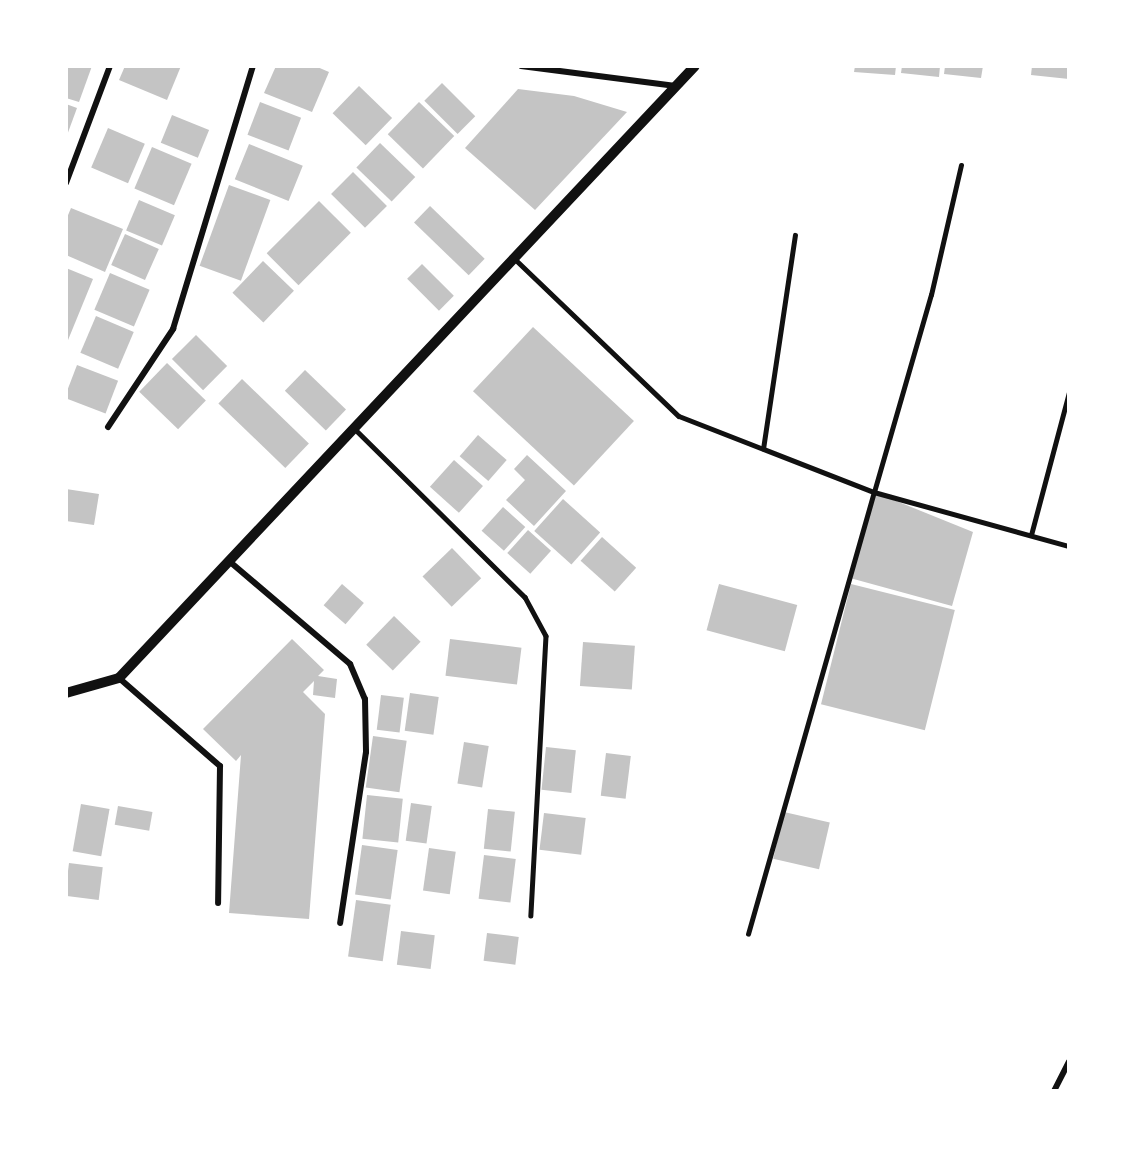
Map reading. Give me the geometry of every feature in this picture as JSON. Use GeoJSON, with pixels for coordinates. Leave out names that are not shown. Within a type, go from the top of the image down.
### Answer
{"type":"FeatureCollection","features":[{"type":"Feature","properties":{"kind":"street"},"geometry":{"type":"LineString","coordinates":[[66,183],[110,66]]}},
{"type":"Feature","properties":{"kind":"street"},"geometry":{"type":"LineString","coordinates":[[108,427],[173,329],[254,66]]}},
{"type":"Feature","properties":{"kind":"street"},"geometry":{"type":"LineString","coordinates":[[521,66],[676,86]]}},
{"type":"Feature","properties":{"kind":"street"},"geometry":{"type":"LineString","coordinates":[[66,693],[119,678],[695,66]]}},
{"type":"Feature","properties":{"kind":"street"},"geometry":{"type":"LineString","coordinates":[[229,561],[350,664],[365,699],[366,752],[340,922]]}},
{"type":"Feature","properties":{"kind":"street"},"geometry":{"type":"LineString","coordinates":[[119,678],[220,766],[218,903]]}},
{"type":"Feature","properties":{"kind":"street"},"geometry":{"type":"LineString","coordinates":[[1054,1091],[1069,1062]]}},
{"type":"Feature","properties":{"kind":"lane"},"geometry":{"type":"LineString","coordinates":[[748,934],[931,295],[961,165]]}},
{"type":"Feature","properties":{"kind":"lane"},"geometry":{"type":"LineString","coordinates":[[764,449],[795,236]]}},
{"type":"Feature","properties":{"kind":"lane"},"geometry":{"type":"LineString","coordinates":[[514,258],[680,416],[874,492],[1069,546]]}},
{"type":"Feature","properties":{"kind":"lane"},"geometry":{"type":"LineString","coordinates":[[1031,535],[1069,392]]}},
{"type":"Feature","properties":{"kind":"lane"},"geometry":{"type":"LineString","coordinates":[[354,428],[525,597],[546,636],[531,916]]}},
{"type":"Feature","properties":{"kind":"building"},"geometry":{"type":"Polygon","coordinates":[[[66,66],[92,66],[79,102],[66,98],[66,66]]]}},
{"type":"Feature","properties":{"kind":"building"},"geometry":{"type":"Polygon","coordinates":[[[125,66],[181,66],[167,100],[119,80],[125,66]]]}},
{"type":"Feature","properties":{"kind":"building"},"geometry":{"type":"Polygon","coordinates":[[[276,66],[315,66],[329,72],[312,112],[264,93],[276,66]]]}},
{"type":"Feature","properties":{"kind":"building"},"geometry":{"type":"Polygon","coordinates":[[[855,66],[896,66],[895,75],[854,72],[855,66]]]}},
{"type":"Feature","properties":{"kind":"building"},"geometry":{"type":"Polygon","coordinates":[[[902,66],[940,66],[939,77],[901,73],[902,66]]]}},
{"type":"Feature","properties":{"kind":"building"},"geometry":{"type":"Polygon","coordinates":[[[945,66],[983,66],[981,78],[944,74],[945,66]]]}},
{"type":"Feature","properties":{"kind":"building"},"geometry":{"type":"Polygon","coordinates":[[[1032,66],[1069,66],[1069,79],[1031,75],[1032,66]]]}},
{"type":"Feature","properties":{"kind":"building"},"geometry":{"type":"Polygon","coordinates":[[[442,83],[475,116],[458,134],[424,101],[442,83]]]}},
{"type":"Feature","properties":{"kind":"building"},"geometry":{"type":"Polygon","coordinates":[[[359,86],[392,118],[366,145],[333,113],[359,86]]]}},
{"type":"Feature","properties":{"kind":"building"},"geometry":{"type":"Polygon","coordinates":[[[518,89],[574,96],[627,112],[535,210],[465,148],[518,89]]]}},
{"type":"Feature","properties":{"kind":"building"},"geometry":{"type":"Polygon","coordinates":[[[260,102],[301,118],[289,150],[247,135],[260,102]]]}},
{"type":"Feature","properties":{"kind":"building"},"geometry":{"type":"Polygon","coordinates":[[[419,102],[454,136],[423,168],[388,134],[419,102]]]}},
{"type":"Feature","properties":{"kind":"building"},"geometry":{"type":"Polygon","coordinates":[[[66,104],[77,108],[66,138],[66,104]]]}},
{"type":"Feature","properties":{"kind":"building"},"geometry":{"type":"Polygon","coordinates":[[[172,115],[209,130],[198,158],[161,143],[172,115]]]}},
{"type":"Feature","properties":{"kind":"building"},"geometry":{"type":"Polygon","coordinates":[[[108,128],[145,144],[128,183],[91,168],[108,128]]]}},
{"type":"Feature","properties":{"kind":"building"},"geometry":{"type":"Polygon","coordinates":[[[380,143],[415,177],[392,201],[356,167],[380,143]]]}},
{"type":"Feature","properties":{"kind":"building"},"geometry":{"type":"Polygon","coordinates":[[[249,144],[303,166],[289,201],[235,179],[249,144]]]}},
{"type":"Feature","properties":{"kind":"building"},"geometry":{"type":"Polygon","coordinates":[[[152,147],[192,164],[174,205],[134,188],[152,147]]]}},
{"type":"Feature","properties":{"kind":"building"},"geometry":{"type":"Polygon","coordinates":[[[353,172],[387,206],[365,228],[331,194],[353,172]]]}},
{"type":"Feature","properties":{"kind":"building"},"geometry":{"type":"Polygon","coordinates":[[[229,185],[270,200],[241,281],[200,266],[229,185]]]}},
{"type":"Feature","properties":{"kind":"building"},"geometry":{"type":"Polygon","coordinates":[[[139,200],[175,215],[162,246],[126,230],[139,200]]]}},
{"type":"Feature","properties":{"kind":"building"},"geometry":{"type":"Polygon","coordinates":[[[319,201],[351,233],[298,285],[267,253],[319,201]]]}},
{"type":"Feature","properties":{"kind":"building"},"geometry":{"type":"Polygon","coordinates":[[[430,206],[485,259],[469,275],[414,223],[430,206]]]}},
{"type":"Feature","properties":{"kind":"building"},"geometry":{"type":"Polygon","coordinates":[[[71,208],[123,229],[105,272],[66,255],[66,220],[71,208]]]}},
{"type":"Feature","properties":{"kind":"building"},"geometry":{"type":"Polygon","coordinates":[[[125,234],[159,249],[145,280],[111,265],[125,234]]]}},
{"type":"Feature","properties":{"kind":"building"},"geometry":{"type":"Polygon","coordinates":[[[263,261],[294,291],[263,323],[232,293],[263,261]]]}},
{"type":"Feature","properties":{"kind":"building"},"geometry":{"type":"Polygon","coordinates":[[[422,264],[454,296],[439,311],[407,279],[422,264]]]}},
{"type":"Feature","properties":{"kind":"building"},"geometry":{"type":"Polygon","coordinates":[[[66,268],[93,279],[66,345],[66,268]]]}},
{"type":"Feature","properties":{"kind":"building"},"geometry":{"type":"Polygon","coordinates":[[[110,273],[150,290],[134,327],[94,310],[110,273]]]}},
{"type":"Feature","properties":{"kind":"building"},"geometry":{"type":"Polygon","coordinates":[[[96,316],[134,332],[118,369],[80,353],[96,316]]]}},
{"type":"Feature","properties":{"kind":"building"},"geometry":{"type":"Polygon","coordinates":[[[533,327],[634,421],[574,485],[473,391],[533,327]]]}},
{"type":"Feature","properties":{"kind":"building"},"geometry":{"type":"Polygon","coordinates":[[[196,335],[227,366],[203,390],[172,359],[196,335]]]}},
{"type":"Feature","properties":{"kind":"building"},"geometry":{"type":"Polygon","coordinates":[[[167,363],[206,401],[178,429],[139,392],[167,363]]]}},
{"type":"Feature","properties":{"kind":"building"},"geometry":{"type":"Polygon","coordinates":[[[77,365],[118,381],[106,413],[66,398],[77,365]]]}},
{"type":"Feature","properties":{"kind":"building"},"geometry":{"type":"Polygon","coordinates":[[[305,370],[346,410],[326,430],[285,391],[305,370]]]}},
{"type":"Feature","properties":{"kind":"building"},"geometry":{"type":"Polygon","coordinates":[[[242,379],[309,444],[285,468],[218,403],[242,379]]]}},
{"type":"Feature","properties":{"kind":"building"},"geometry":{"type":"Polygon","coordinates":[[[478,435],[507,460],[488,481],[460,456],[478,435]]]}},
{"type":"Feature","properties":{"kind":"building"},"geometry":{"type":"Polygon","coordinates":[[[527,455],[566,491],[534,526],[506,500],[525,480],[514,469],[527,455]]]}},
{"type":"Feature","properties":{"kind":"building"},"geometry":{"type":"Polygon","coordinates":[[[454,460],[483,486],[459,513],[430,487],[454,460]]]}},
{"type":"Feature","properties":{"kind":"building"},"geometry":{"type":"Polygon","coordinates":[[[66,489],[99,494],[94,525],[66,521],[66,489]]]}},
{"type":"Feature","properties":{"kind":"building"},"geometry":{"type":"Polygon","coordinates":[[[874,492],[973,532],[952,606],[850,578],[874,492]]]}},
{"type":"Feature","properties":{"kind":"building"},"geometry":{"type":"Polygon","coordinates":[[[563,499],[600,532],[571,564],[534,531],[563,499]]]}},
{"type":"Feature","properties":{"kind":"building"},"geometry":{"type":"Polygon","coordinates":[[[503,507],[525,527],[504,551],[482,531],[503,507]]]}},
{"type":"Feature","properties":{"kind":"building"},"geometry":{"type":"Polygon","coordinates":[[[528,530],[551,551],[530,574],[507,553],[528,530]]]}},
{"type":"Feature","properties":{"kind":"building"},"geometry":{"type":"Polygon","coordinates":[[[602,537],[636,568],[615,592],[581,561],[602,537]]]}},
{"type":"Feature","properties":{"kind":"building"},"geometry":{"type":"Polygon","coordinates":[[[452,548],[481,578],[452,607],[423,576],[452,548]]]}},
{"type":"Feature","properties":{"kind":"building"},"geometry":{"type":"Polygon","coordinates":[[[342,584],[364,603],[346,624],[324,605],[342,584]]]}},
{"type":"Feature","properties":{"kind":"building"},"geometry":{"type":"Polygon","coordinates":[[[719,584],[797,605],[785,651],[707,630],[719,584]]]}},
{"type":"Feature","properties":{"kind":"building"},"geometry":{"type":"Polygon","coordinates":[[[851,584],[955,610],[925,730],[821,704],[851,584]]]}},
{"type":"Feature","properties":{"kind":"building"},"geometry":{"type":"Polygon","coordinates":[[[394,616],[421,642],[393,670],[366,645],[394,616]]]}},
{"type":"Feature","properties":{"kind":"building"},"geometry":{"type":"Polygon","coordinates":[[[292,639],[324,670],[318,676],[337,679],[335,698],[313,695],[314,681],[303,692],[325,714],[309,919],[229,913],[241,755],[236,761],[203,729],[292,639]]]}},
{"type":"Feature","properties":{"kind":"building"},"geometry":{"type":"Polygon","coordinates":[[[450,639],[521,648],[517,684],[445,676],[450,639]]]}},
{"type":"Feature","properties":{"kind":"building"},"geometry":{"type":"Polygon","coordinates":[[[583,642],[635,646],[632,690],[580,686],[583,642]]]}},
{"type":"Feature","properties":{"kind":"building"},"geometry":{"type":"Polygon","coordinates":[[[410,693],[439,697],[433,735],[405,731],[410,693]]]}},
{"type":"Feature","properties":{"kind":"building"},"geometry":{"type":"Polygon","coordinates":[[[381,695],[404,698],[400,733],[377,730],[381,695]]]}},
{"type":"Feature","properties":{"kind":"building"},"geometry":{"type":"Polygon","coordinates":[[[373,736],[407,741],[399,792],[366,787],[373,736]]]}},
{"type":"Feature","properties":{"kind":"building"},"geometry":{"type":"Polygon","coordinates":[[[464,742],[489,746],[482,787],[457,783],[464,742]]]}},
{"type":"Feature","properties":{"kind":"building"},"geometry":{"type":"Polygon","coordinates":[[[546,747],[576,750],[571,793],[542,790],[546,747]]]}},
{"type":"Feature","properties":{"kind":"building"},"geometry":{"type":"Polygon","coordinates":[[[606,753],[631,756],[626,799],[601,796],[606,753]]]}},
{"type":"Feature","properties":{"kind":"building"},"geometry":{"type":"Polygon","coordinates":[[[367,795],[403,799],[398,843],[362,839],[367,795]]]}},
{"type":"Feature","properties":{"kind":"building"},"geometry":{"type":"Polygon","coordinates":[[[411,803],[432,806],[427,844],[406,841],[411,803]]]}},
{"type":"Feature","properties":{"kind":"building"},"geometry":{"type":"Polygon","coordinates":[[[81,804],[110,809],[101,856],[73,851],[81,804]]]}},
{"type":"Feature","properties":{"kind":"building"},"geometry":{"type":"Polygon","coordinates":[[[118,806],[152,812],[149,831],[115,825],[118,806]]]}},
{"type":"Feature","properties":{"kind":"building"},"geometry":{"type":"Polygon","coordinates":[[[488,809],[515,812],[511,852],[484,849],[488,809]]]}},
{"type":"Feature","properties":{"kind":"building"},"geometry":{"type":"Polygon","coordinates":[[[784,812],[830,823],[819,869],[773,859],[784,812]]]}},
{"type":"Feature","properties":{"kind":"building"},"geometry":{"type":"Polygon","coordinates":[[[544,813],[586,818],[581,855],[539,850],[544,813]]]}},
{"type":"Feature","properties":{"kind":"building"},"geometry":{"type":"Polygon","coordinates":[[[362,845],[398,850],[391,900],[355,895],[362,845]]]}},
{"type":"Feature","properties":{"kind":"building"},"geometry":{"type":"Polygon","coordinates":[[[429,848],[456,852],[450,894],[423,891],[429,848]]]}},
{"type":"Feature","properties":{"kind":"building"},"geometry":{"type":"Polygon","coordinates":[[[484,855],[516,859],[510,903],[479,899],[484,855]]]}},
{"type":"Feature","properties":{"kind":"building"},"geometry":{"type":"Polygon","coordinates":[[[69,863],[103,867],[99,900],[66,896],[69,863]]]}},
{"type":"Feature","properties":{"kind":"building"},"geometry":{"type":"Polygon","coordinates":[[[356,900],[391,905],[383,961],[348,956],[356,900]]]}},
{"type":"Feature","properties":{"kind":"building"},"geometry":{"type":"Polygon","coordinates":[[[401,931],[435,935],[431,969],[397,965],[401,931]]]}},
{"type":"Feature","properties":{"kind":"building"},"geometry":{"type":"Polygon","coordinates":[[[487,933],[519,937],[515,965],[484,961],[487,933]]]}}]}
